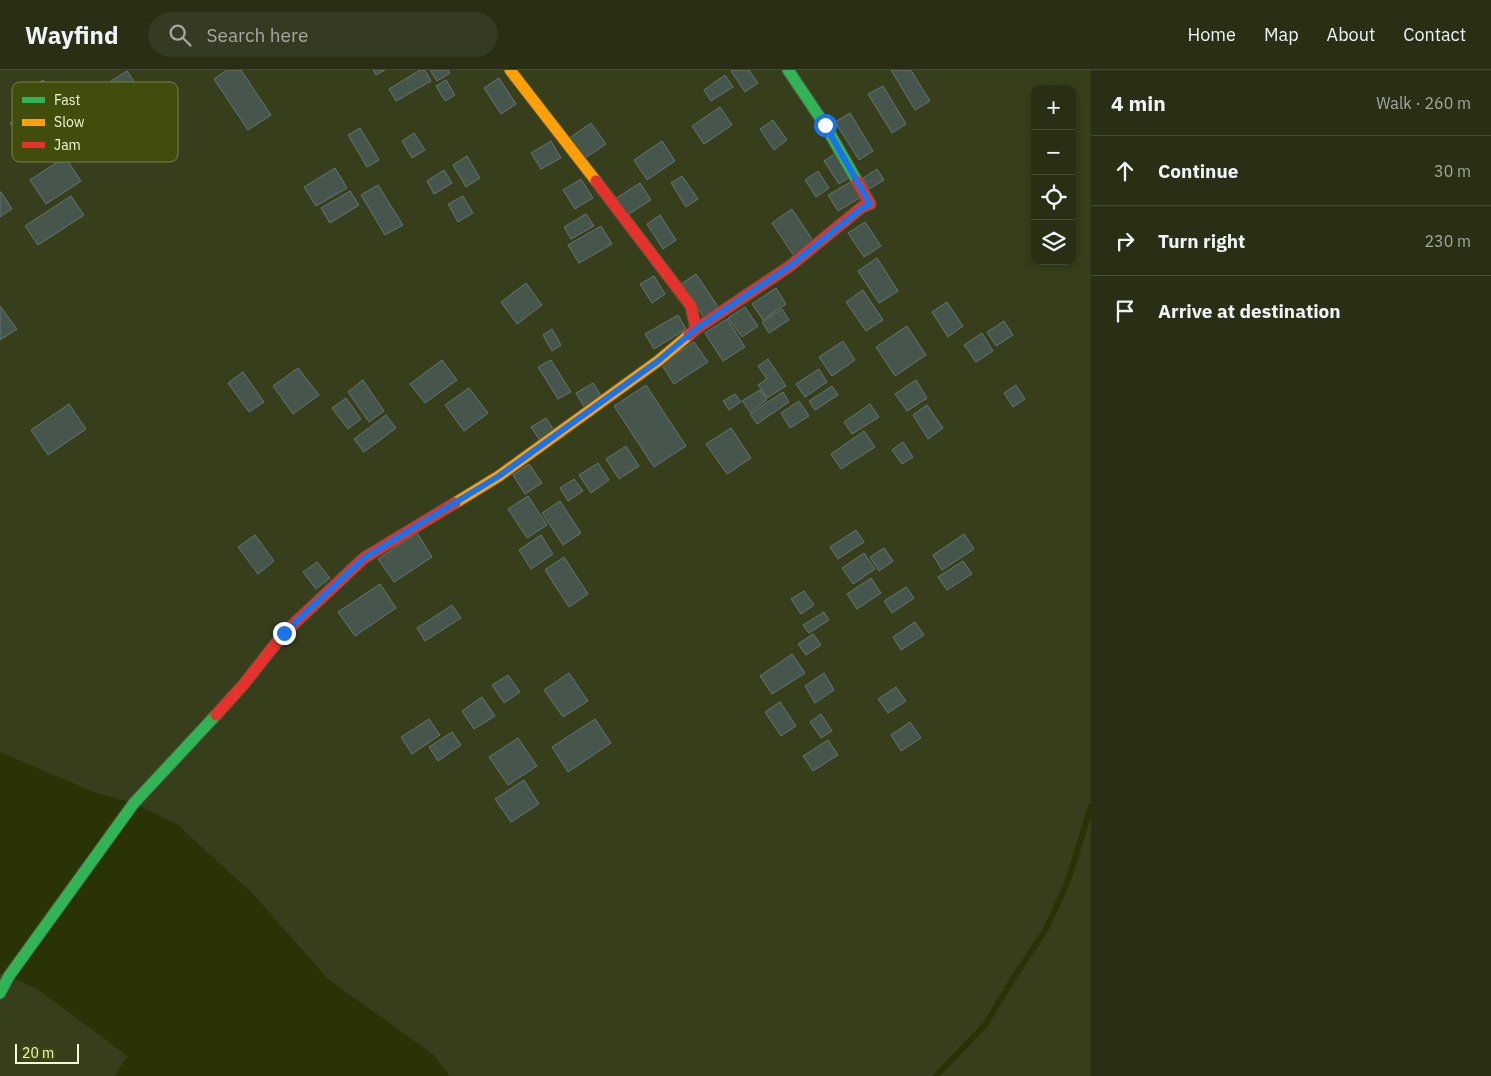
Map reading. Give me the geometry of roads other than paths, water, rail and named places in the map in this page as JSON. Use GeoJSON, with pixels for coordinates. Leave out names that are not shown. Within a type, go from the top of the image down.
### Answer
{"type":"FeatureCollection","features":[{"type":"Feature","properties":{"kind":"street"},"geometry":{"type":"LineString","coordinates":[[510,70],[670,276],[691,306],[696,329]]}},
{"type":"Feature","properties":{"kind":"street"},"geometry":{"type":"LineString","coordinates":[[0,993],[45,925],[134,803],[244,684],[284,633],[364,558],[499,476],[658,361],[696,329],[790,266],[862,208],[870,204],[825,125],[788,70]]}},
{"type":"Feature","properties":{"kind":"waterway"},"geometry":{"type":"LineString","coordinates":[[936,1076],[985,1025],[1045,931],[1068,881],[1091,806]]}}]}
